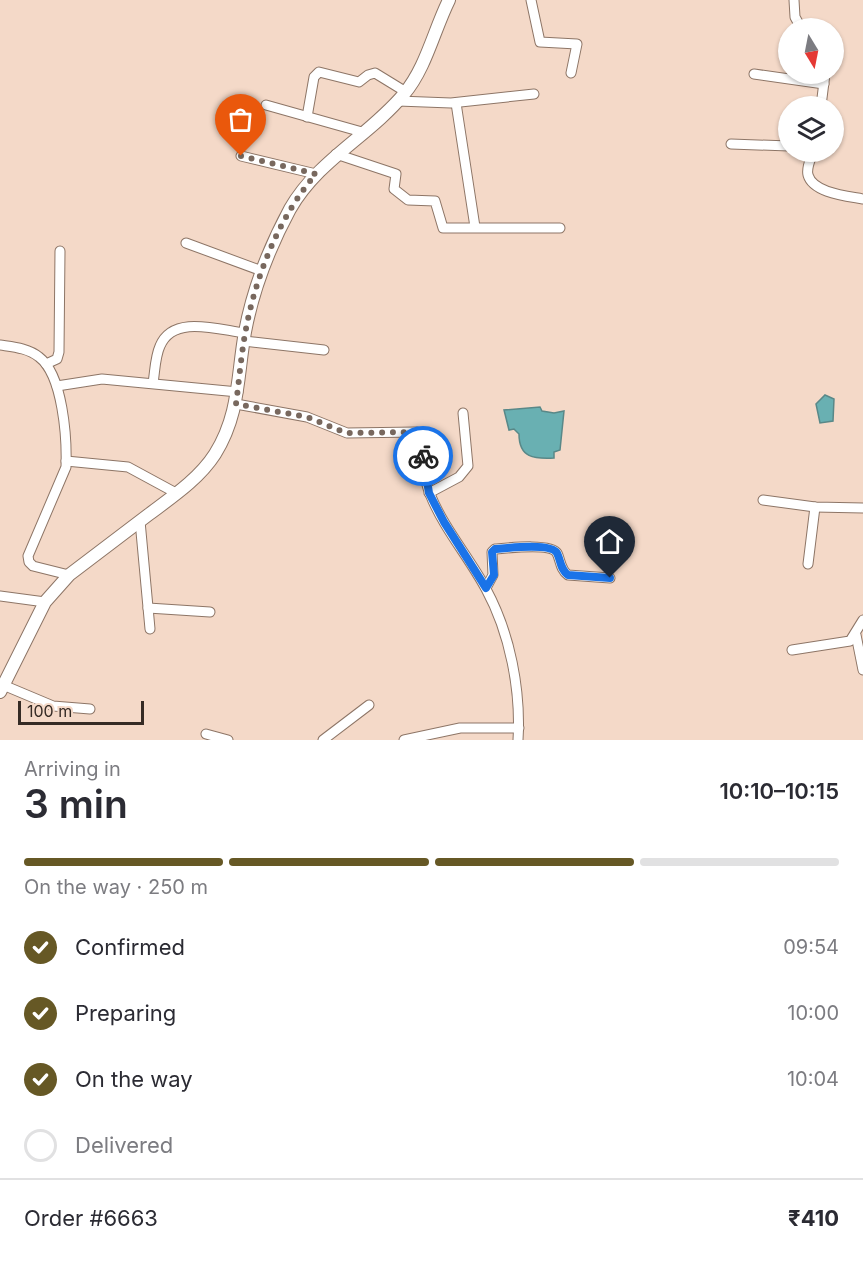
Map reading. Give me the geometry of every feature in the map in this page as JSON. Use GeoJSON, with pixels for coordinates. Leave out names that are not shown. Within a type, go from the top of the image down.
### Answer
{"type":"FeatureCollection","features":[{"type":"Feature","properties":{"kind":"street"},"geometry":{"type":"LineString","coordinates":[[90,709],[53,706],[2,688],[45,602],[69,575],[176,494],[214,455],[228,429],[237,398],[244,337],[252,301],[262,271],[291,208],[316,174],[336,154],[402,97],[418,74],[449,0]]}},
{"type":"Feature","properties":{"kind":"street"},"geometry":{"type":"LineString","coordinates":[[531,0],[540,42],[577,44],[571,73]]}},
{"type":"Feature","properties":{"kind":"street"},"geometry":{"type":"LineString","coordinates":[[794,0],[796,18]]}},
{"type":"Feature","properties":{"kind":"street"},"geometry":{"type":"LineString","coordinates":[[308,117],[314,77],[319,72],[359,82],[375,73],[402,97],[456,103],[534,94]]}},
{"type":"Feature","properties":{"kind":"street"},"geometry":{"type":"LineString","coordinates":[[754,74],[778,77]]}},
{"type":"Feature","properties":{"kind":"street"},"geometry":{"type":"LineString","coordinates":[[822,96],[824,84]]}},
{"type":"Feature","properties":{"kind":"street"},"geometry":{"type":"LineString","coordinates":[[456,103],[475,227]]}},
{"type":"Feature","properties":{"kind":"street"},"geometry":{"type":"LineString","coordinates":[[266,105],[362,132]]}},
{"type":"Feature","properties":{"kind":"street"},"geometry":{"type":"LineString","coordinates":[[731,144],[778,146]]}},
{"type":"Feature","properties":{"kind":"street"},"geometry":{"type":"LineString","coordinates":[[336,154],[396,174],[394,189],[408,200],[435,201],[443,228],[560,228]]}},
{"type":"Feature","properties":{"kind":"street"},"geometry":{"type":"LineString","coordinates":[[241,156],[316,174]]}},
{"type":"Feature","properties":{"kind":"street"},"geometry":{"type":"LineString","coordinates":[[809,162],[808,175],[812,182],[830,192],[863,199]]}},
{"type":"Feature","properties":{"kind":"street"},"geometry":{"type":"LineString","coordinates":[[186,243],[262,271]]}},
{"type":"Feature","properties":{"kind":"street"},"geometry":{"type":"LineString","coordinates":[[46,364],[57,358],[59,352],[60,251]]}},
{"type":"Feature","properties":{"kind":"street"},"geometry":{"type":"LineString","coordinates":[[153,383],[159,348],[170,333],[187,326],[324,350]]}},
{"type":"Feature","properties":{"kind":"street"},"geometry":{"type":"LineString","coordinates":[[0,345],[31,352],[52,371],[57,386],[66,461],[64,476],[28,556],[33,566],[69,575]]}},
{"type":"Feature","properties":{"kind":"street"},"geometry":{"type":"LineString","coordinates":[[57,386],[102,379],[153,383],[237,398],[307,417],[346,433],[417,432],[421,436],[429,493],[444,522],[486,588],[501,622],[509,651],[519,709],[518,740]]}},
{"type":"Feature","properties":{"kind":"street"},"geometry":{"type":"LineString","coordinates":[[429,493],[459,477],[468,466],[463,413]]}},
{"type":"Feature","properties":{"kind":"street"},"geometry":{"type":"LineString","coordinates":[[66,461],[128,467],[176,494]]}},
{"type":"Feature","properties":{"kind":"street"},"geometry":{"type":"LineString","coordinates":[[763,500],[815,507],[863,508]]}},
{"type":"Feature","properties":{"kind":"street"},"geometry":{"type":"LineString","coordinates":[[808,564],[815,507]]}},
{"type":"Feature","properties":{"kind":"street"},"geometry":{"type":"LineString","coordinates":[[140,521],[150,629]]}},
{"type":"Feature","properties":{"kind":"street"},"geometry":{"type":"LineString","coordinates":[[486,588],[494,575],[492,552],[495,549],[549,548],[557,552],[564,572],[568,575],[610,578]]}},
{"type":"Feature","properties":{"kind":"street"},"geometry":{"type":"LineString","coordinates":[[0,596],[45,602]]}},
{"type":"Feature","properties":{"kind":"street"},"geometry":{"type":"LineString","coordinates":[[148,608],[210,612]]}},
{"type":"Feature","properties":{"kind":"street"},"geometry":{"type":"LineString","coordinates":[[792,650],[847,642],[856,635],[863,620]]}},
{"type":"Feature","properties":{"kind":"street"},"geometry":{"type":"LineString","coordinates":[[856,635],[863,670]]}},
{"type":"Feature","properties":{"kind":"street"},"geometry":{"type":"LineString","coordinates":[[323,740],[369,705]]}},
{"type":"Feature","properties":{"kind":"street"},"geometry":{"type":"LineString","coordinates":[[404,740],[460,728],[519,728]]}},
{"type":"Feature","properties":{"kind":"street"},"geometry":{"type":"LineString","coordinates":[[207,734],[228,740]]}},
{"type":"Feature","properties":{"kind":"water"},"geometry":{"type":"Polygon","coordinates":[[[825,395],[834,399],[833,421],[820,423],[816,404],[825,395]]]}},
{"type":"Feature","properties":{"kind":"water"},"geometry":{"type":"Polygon","coordinates":[[[540,407],[542,411],[554,413],[564,411],[560,450],[554,452],[554,458],[534,457],[525,452],[519,434],[514,429],[509,430],[504,410],[540,407]]]}},
{"type":"Feature","properties":{"kind":"way so far"},"geometry":{"type":"LineString","coordinates":[[241,156],[316,174],[291,208],[259,280],[245,333],[236,404],[307,417],[346,433],[417,432],[421,436],[423,456]]}},
{"type":"Feature","properties":{"kind":"route"},"geometry":{"type":"LineString","coordinates":[[423,456],[429,493],[444,522],[486,588],[494,575],[492,552],[495,549],[553,549],[557,552],[564,572],[568,575],[610,578]]}}]}
